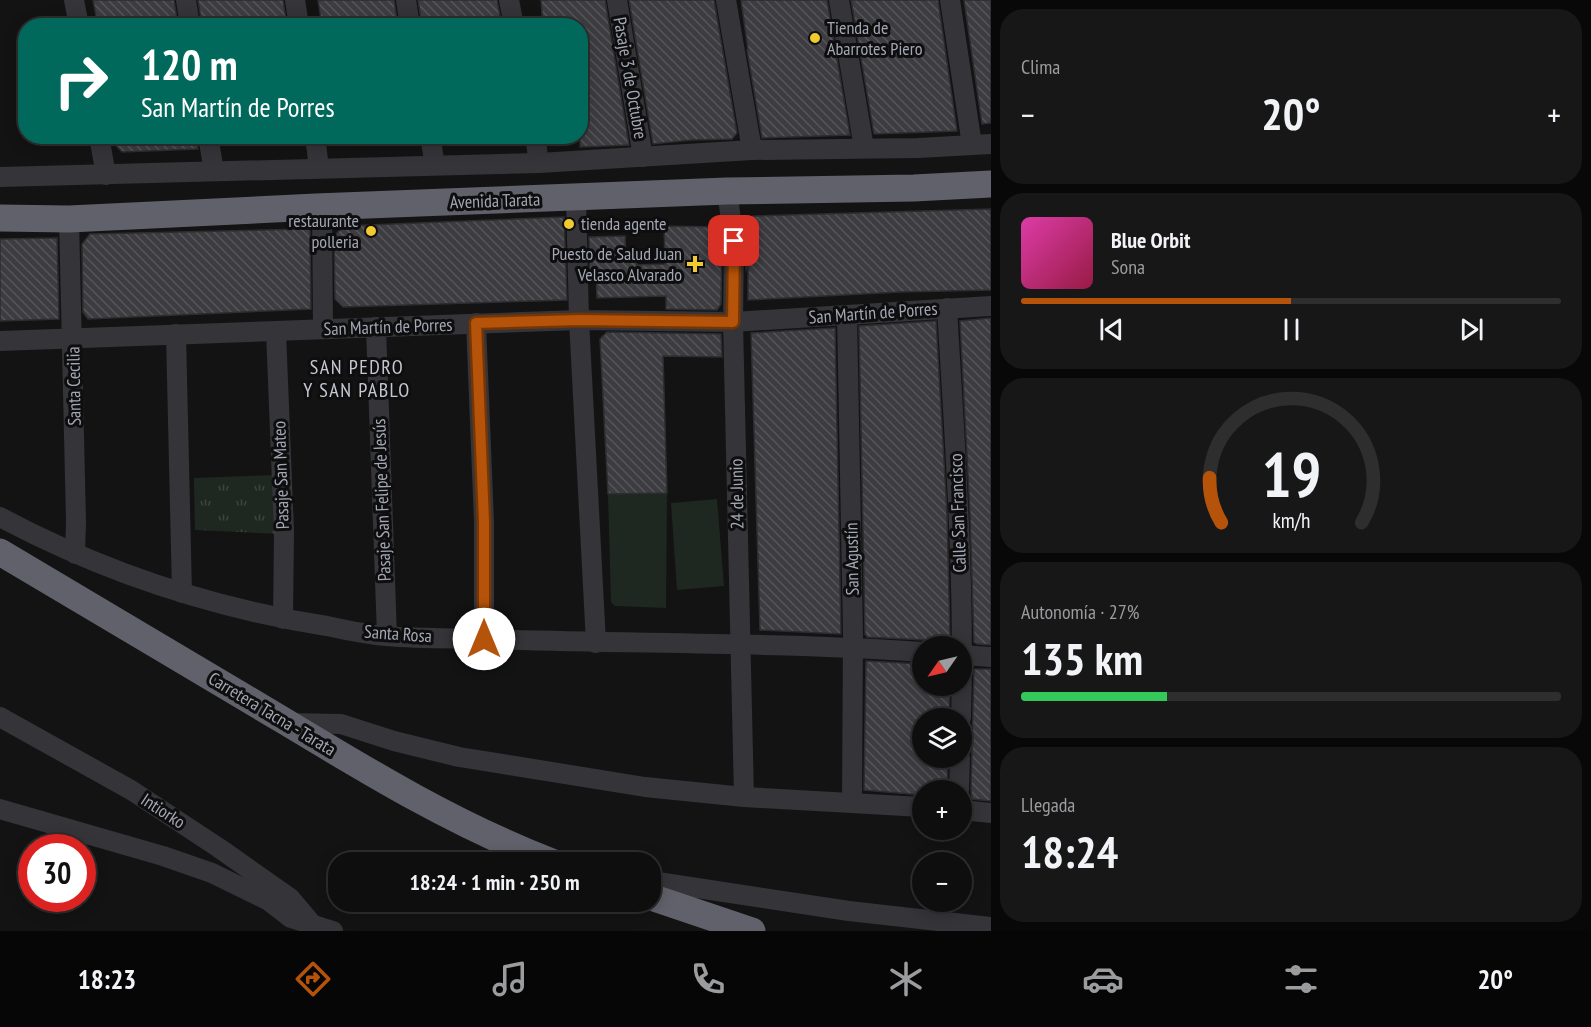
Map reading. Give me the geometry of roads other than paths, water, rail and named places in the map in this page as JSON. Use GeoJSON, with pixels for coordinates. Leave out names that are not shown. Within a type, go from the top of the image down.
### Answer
{"type":"FeatureCollection","features":[{"type":"Feature","properties":{"kind":"highway","name":"Avenida Tarata"},"geometry":{"type":"LineString","coordinates":[[0,218],[69,219],[727,191],[914,188],[991,184]]}},
{"type":"Feature","properties":{"kind":"highway","name":"Carretera Tacna - Tarata"},"geometry":{"type":"LineString","coordinates":[[0,552],[463,824],[529,852]]}},
{"type":"Feature","properties":{"kind":"highway"},"geometry":{"type":"LineString","coordinates":[[661,900],[752,931]]}},
{"type":"Feature","properties":{"kind":"street"},"geometry":{"type":"LineString","coordinates":[[74,0],[77,18]]}},
{"type":"Feature","properties":{"kind":"street"},"geometry":{"type":"LineString","coordinates":[[186,0],[189,18]]}},
{"type":"Feature","properties":{"kind":"street"},"geometry":{"type":"LineString","coordinates":[[296,0],[298,18]]}},
{"type":"Feature","properties":{"kind":"street"},"geometry":{"type":"LineString","coordinates":[[406,0],[409,18]]}},
{"type":"Feature","properties":{"kind":"street"},"geometry":{"type":"LineString","coordinates":[[509,0],[512,18]]}},
{"type":"Feature","properties":{"kind":"street","name":"Pasaje 3 de Octubre"},"geometry":{"type":"LineString","coordinates":[[617,0],[643,157]]}},
{"type":"Feature","properties":{"kind":"street"},"geometry":{"type":"LineString","coordinates":[[726,0],[752,150]]}},
{"type":"Feature","properties":{"kind":"street"},"geometry":{"type":"LineString","coordinates":[[838,0],[864,148]]}},
{"type":"Feature","properties":{"kind":"street"},"geometry":{"type":"LineString","coordinates":[[950,0],[981,145]]}},
{"type":"Feature","properties":{"kind":"street"},"geometry":{"type":"LineString","coordinates":[[100,144],[106,175]]}},
{"type":"Feature","properties":{"kind":"street"},"geometry":{"type":"LineString","coordinates":[[209,144],[214,171]]}},
{"type":"Feature","properties":{"kind":"street"},"geometry":{"type":"LineString","coordinates":[[316,144],[319,168]]}},
{"type":"Feature","properties":{"kind":"street"},"geometry":{"type":"LineString","coordinates":[[431,144],[435,165]]}},
{"type":"Feature","properties":{"kind":"street"},"geometry":{"type":"LineString","coordinates":[[536,144],[539,163]]}},
{"type":"Feature","properties":{"kind":"street","name":"Avenida Tarata"},"geometry":{"type":"LineString","coordinates":[[0,177],[539,163],[752,150],[981,145]]}},
{"type":"Feature","properties":{"kind":"street","name":"24 de Junio"},"geometry":{"type":"LineString","coordinates":[[727,191],[734,241],[733,322],[744,797]]}},
{"type":"Feature","properties":{"kind":"street"},"geometry":{"type":"LineString","coordinates":[[576,198],[579,320],[596,643]]}},
{"type":"Feature","properties":{"kind":"street"},"geometry":{"type":"LineString","coordinates":[[322,207],[322,329]]}},
{"type":"Feature","properties":{"kind":"street","name":"Santa Cecilia"},"geometry":{"type":"LineString","coordinates":[[69,219],[73,338],[75,554]]}},
{"type":"Feature","properties":{"kind":"street","name":"San Martín de Porres"},"geometry":{"type":"LineString","coordinates":[[0,341],[579,320],[733,322],[991,306]]}},
{"type":"Feature","properties":{"kind":"street","name":"Calle San Francisco"},"geometry":{"type":"LineString","coordinates":[[947,308],[957,475],[961,636]]}},
{"type":"Feature","properties":{"kind":"street","name":"San Agustín"},"geometry":{"type":"LineString","coordinates":[[847,315],[853,647],[852,802]]}},
{"type":"Feature","properties":{"kind":"street"},"geometry":{"type":"LineString","coordinates":[[476,323],[484,522],[484,639]]}},
{"type":"Feature","properties":{"kind":"street","name":"Pasaje San Felipe de Jesús"},"geometry":{"type":"LineString","coordinates":[[376,327],[387,636]]}},
{"type":"Feature","properties":{"kind":"street","name":"Pasaje San Mateo"},"geometry":{"type":"LineString","coordinates":[[276,331],[284,532],[283,619]]}},
{"type":"Feature","properties":{"kind":"street"},"geometry":{"type":"LineString","coordinates":[[176,334],[182,593]]}},
{"type":"Feature","properties":{"kind":"street","name":"Santa Rosa"},"geometry":{"type":"LineString","coordinates":[[0,518],[75,554],[135,578],[204,601],[283,619],[387,636],[596,643],[853,647],[912,651]]}},
{"type":"Feature","properties":{"kind":"street"},"geometry":{"type":"LineString","coordinates":[[972,656],[991,657]]}},
{"type":"Feature","properties":{"kind":"street","name":"Intiorko"},"geometry":{"type":"LineString","coordinates":[[0,717],[131,790],[219,848],[290,898],[312,924]]}},
{"type":"Feature","properties":{"kind":"street"},"geometry":{"type":"LineString","coordinates":[[288,723],[341,724],[394,741],[459,757],[645,787],[744,797],[912,806]]}},
{"type":"Feature","properties":{"kind":"street"},"geometry":{"type":"LineString","coordinates":[[0,809],[163,856],[212,873],[269,901],[291,918],[333,931]]}},
{"type":"Feature","properties":{"kind":"street"},"geometry":{"type":"LineString","coordinates":[[972,811],[991,813]]}},
{"type":"Feature","properties":{"kind":"street"},"geometry":{"type":"LineString","coordinates":[[661,883],[849,911],[991,927]]}},
{"type":"Feature","properties":{"kind":"place","name":"Tienda de Abarrotes Piero"},"geometry":{"type":"Point","coordinates":[815,38]}},
{"type":"Feature","properties":{"kind":"place","name":"tienda agente"},"geometry":{"type":"Point","coordinates":[569,224]}},
{"type":"Feature","properties":{"kind":"place","name":"restaurante polleria"},"geometry":{"type":"Point","coordinates":[371,231]}},
{"type":"Feature","properties":{"kind":"place","name":"Puesto de Salud Juan Velasco Alvarado"},"geometry":{"type":"Point","coordinates":[695,264]}},
{"type":"Feature","properties":{"kind":"district","name":"SAN PEDRO Y SAN PABLO"},"geometry":{"type":"Point","coordinates":[357,378]}}]}
